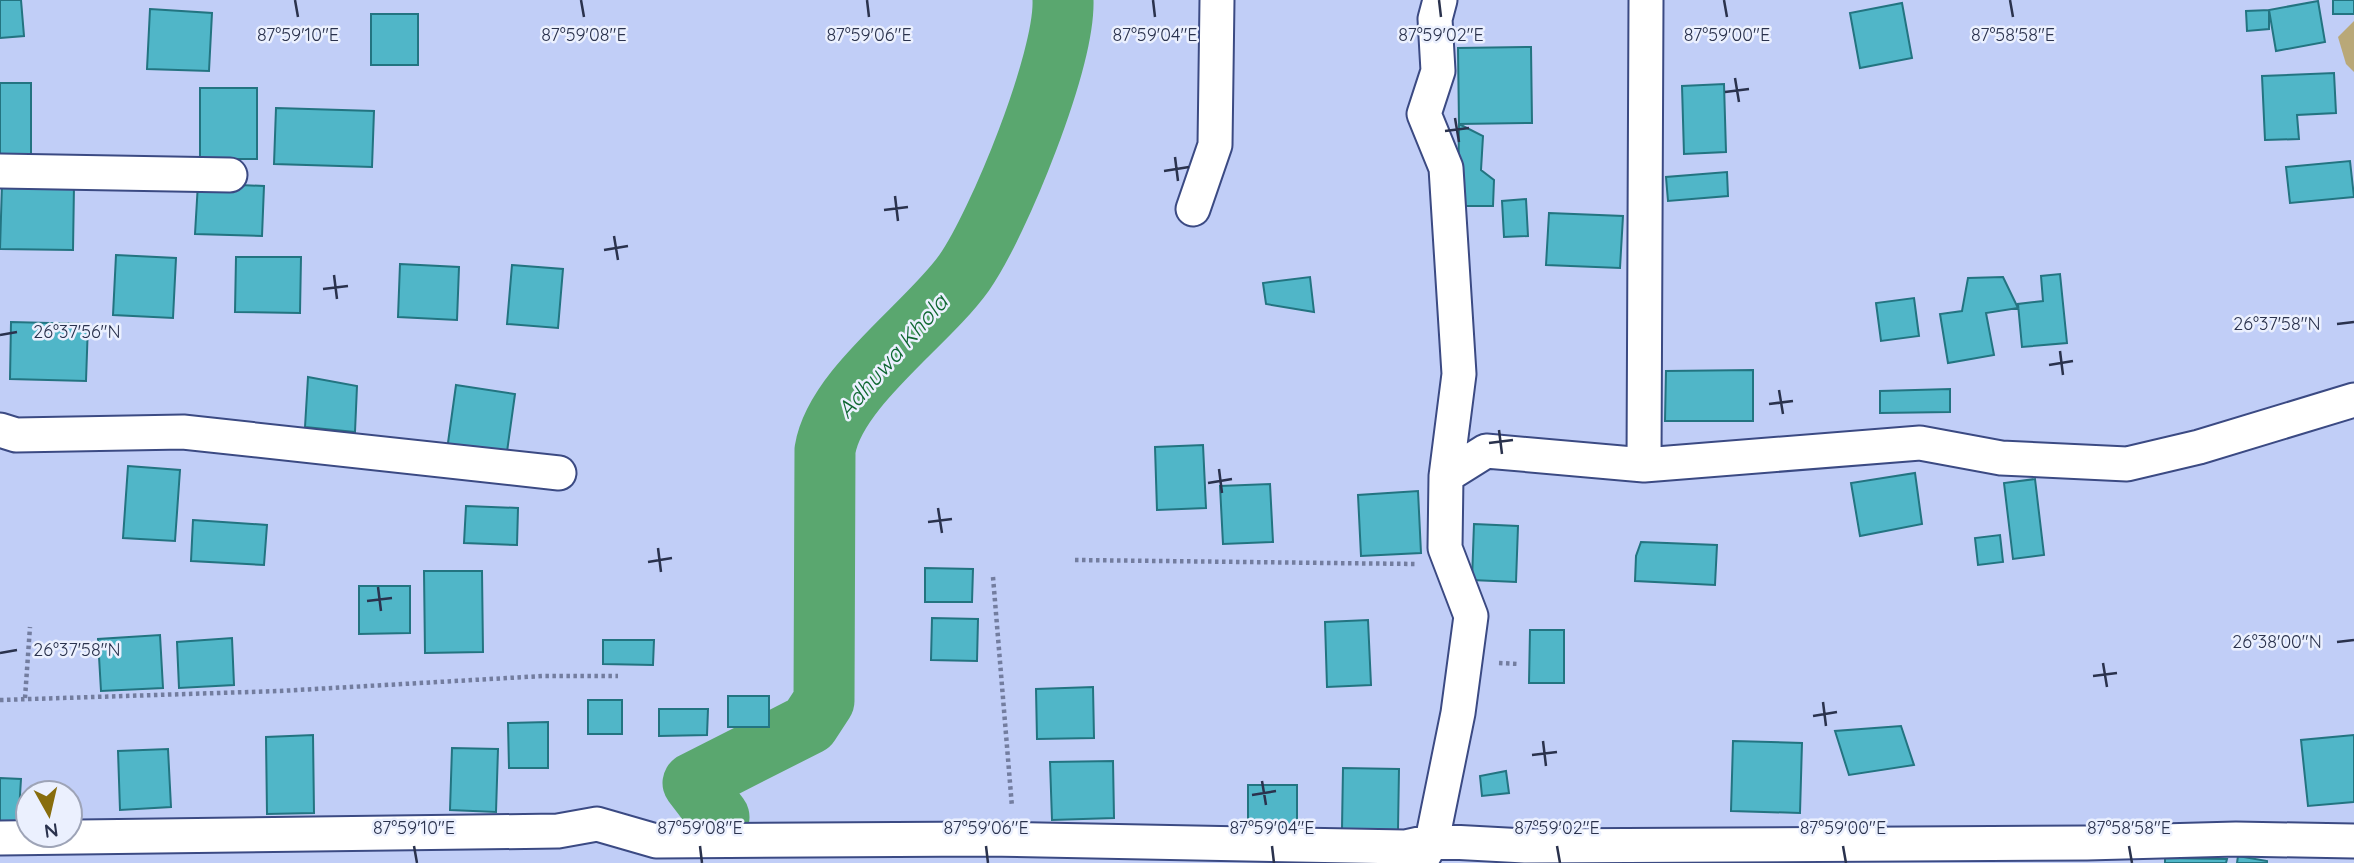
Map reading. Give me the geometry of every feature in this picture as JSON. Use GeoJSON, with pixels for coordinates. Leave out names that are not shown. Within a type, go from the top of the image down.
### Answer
{"type":"FeatureCollection","features":[{"type":"Feature","properties":{"kind":"street"},"geometry":{"type":"LineString","coordinates":[[1193,209],[1215,145],[1217,0]]}},
{"type":"Feature","properties":{"kind":"street"},"geometry":{"type":"LineString","coordinates":[[1426,852],[1458,713],[1471,616],[1445,548],[1446,476],[1459,374],[1446,168],[1424,114],[1438,71],[1435,19],[1440,0]]}},
{"type":"Feature","properties":{"kind":"street"},"geometry":{"type":"LineString","coordinates":[[1644,465],[1646,0]]}},
{"type":"Feature","properties":{"kind":"street"},"geometry":{"type":"LineString","coordinates":[[0,171],[230,176]]}},
{"type":"Feature","properties":{"kind":"street"},"geometry":{"type":"LineString","coordinates":[[1446,476],[1486,451],[1644,465],[1920,443],[2001,458],[2127,464],[2199,447],[2354,400]]}},
{"type":"Feature","properties":{"kind":"street"},"geometry":{"type":"LineString","coordinates":[[0,430],[16,435],[183,432],[559,473]]}},
{"type":"Feature","properties":{"kind":"street"},"geometry":{"type":"LineString","coordinates":[[0,838],[558,831],[597,824],[656,841],[1014,839],[1405,847],[1426,852],[1524,846],[2074,843],[2236,839],[2354,841]]}},
{"type":"Feature","properties":{"kind":"path"},"geometry":{"type":"LineString","coordinates":[[1075,560],[1450,564]]}},
{"type":"Feature","properties":{"kind":"path"},"geometry":{"type":"LineString","coordinates":[[993,577],[1014,839]]}},
{"type":"Feature","properties":{"kind":"path"},"geometry":{"type":"LineString","coordinates":[[25,698],[30,627]]}},
{"type":"Feature","properties":{"kind":"path"},"geometry":{"type":"LineString","coordinates":[[0,700],[280,691],[543,676],[618,676]]}},
{"type":"Feature","properties":{"kind":"shaded area"},"geometry":{"type":"Polygon","coordinates":[[[2354,21],[2354,72],[2346,64],[2338,37],[2354,21]]]}},
{"type":"Feature","properties":{"kind":"building"},"geometry":{"type":"Polygon","coordinates":[[[0,0],[21,0],[24,36],[0,38],[0,0]]]}},
{"type":"Feature","properties":{"kind":"building"},"geometry":{"type":"Polygon","coordinates":[[[2333,0],[2354,0],[2354,14],[2333,14],[2333,0]]]}},
{"type":"Feature","properties":{"kind":"building"},"geometry":{"type":"Polygon","coordinates":[[[2318,1],[2325,42],[2276,51],[2269,10],[2318,1]]]}},
{"type":"Feature","properties":{"kind":"building"},"geometry":{"type":"Polygon","coordinates":[[[1902,3],[1912,58],[1860,68],[1850,13],[1902,3]]]}},
{"type":"Feature","properties":{"kind":"building"},"geometry":{"type":"Polygon","coordinates":[[[150,9],[212,13],[209,71],[147,69],[150,9]]]}},
{"type":"Feature","properties":{"kind":"building"},"geometry":{"type":"Polygon","coordinates":[[[2269,10],[2269,29],[2247,31],[2246,11],[2269,10]]]}},
{"type":"Feature","properties":{"kind":"building"},"geometry":{"type":"Polygon","coordinates":[[[371,14],[418,14],[418,65],[371,65],[371,14]]]}},
{"type":"Feature","properties":{"kind":"building"},"geometry":{"type":"Polygon","coordinates":[[[1531,47],[1532,123],[1459,124],[1458,48],[1531,47]]]}},
{"type":"Feature","properties":{"kind":"building"},"geometry":{"type":"Polygon","coordinates":[[[2334,73],[2336,113],[2297,115],[2299,139],[2265,140],[2262,76],[2334,73]]]}},
{"type":"Feature","properties":{"kind":"building"},"geometry":{"type":"Polygon","coordinates":[[[0,83],[31,83],[31,155],[0,155],[0,83]]]}},
{"type":"Feature","properties":{"kind":"building"},"geometry":{"type":"Polygon","coordinates":[[[1724,84],[1726,152],[1684,154],[1682,86],[1724,84]]]}},
{"type":"Feature","properties":{"kind":"building"},"geometry":{"type":"Polygon","coordinates":[[[200,88],[257,88],[257,159],[200,159],[200,88]]]}},
{"type":"Feature","properties":{"kind":"building"},"geometry":{"type":"Polygon","coordinates":[[[276,108],[374,111],[372,167],[274,164],[276,108]]]}},
{"type":"Feature","properties":{"kind":"building"},"geometry":{"type":"Polygon","coordinates":[[[1459,124],[1483,136],[1481,170],[1494,180],[1493,206],[1458,206],[1459,124]]]}},
{"type":"Feature","properties":{"kind":"building"},"geometry":{"type":"Polygon","coordinates":[[[2350,161],[2354,197],[2290,203],[2286,167],[2350,161]]]}},
{"type":"Feature","properties":{"kind":"building"},"geometry":{"type":"Polygon","coordinates":[[[1727,172],[1728,196],[1668,201],[1666,177],[1727,172]]]}},
{"type":"Feature","properties":{"kind":"building"},"geometry":{"type":"Polygon","coordinates":[[[198,183],[264,186],[262,236],[195,234],[198,183]]]}},
{"type":"Feature","properties":{"kind":"building"},"geometry":{"type":"Polygon","coordinates":[[[2,184],[74,185],[73,250],[0,249],[2,184]]]}},
{"type":"Feature","properties":{"kind":"building"},"geometry":{"type":"Polygon","coordinates":[[[1526,199],[1528,236],[1504,237],[1502,201],[1526,199]]]}},
{"type":"Feature","properties":{"kind":"building"},"geometry":{"type":"Polygon","coordinates":[[[1549,213],[1623,216],[1620,268],[1546,265],[1549,213]]]}},
{"type":"Feature","properties":{"kind":"building"},"geometry":{"type":"Polygon","coordinates":[[[116,255],[176,258],[173,318],[113,315],[116,255]]]}},
{"type":"Feature","properties":{"kind":"building"},"geometry":{"type":"Polygon","coordinates":[[[236,257],[301,257],[300,313],[235,312],[236,257]]]}},
{"type":"Feature","properties":{"kind":"building"},"geometry":{"type":"Polygon","coordinates":[[[400,264],[459,267],[457,320],[398,317],[400,264]]]}},
{"type":"Feature","properties":{"kind":"building"},"geometry":{"type":"Polygon","coordinates":[[[512,265],[563,269],[558,328],[507,324],[512,265]]]}},
{"type":"Feature","properties":{"kind":"building"},"geometry":{"type":"Polygon","coordinates":[[[2060,274],[2067,343],[2022,347],[2018,304],[2043,301],[2041,276],[2060,274]]]}},
{"type":"Feature","properties":{"kind":"building"},"geometry":{"type":"Polygon","coordinates":[[[1310,277],[1314,312],[1266,304],[1263,283],[1310,277]]]}},
{"type":"Feature","properties":{"kind":"building"},"geometry":{"type":"Polygon","coordinates":[[[2003,277],[2018,308],[1986,313],[1994,355],[1948,363],[1940,314],[1962,311],[1968,278],[2003,277]]]}},
{"type":"Feature","properties":{"kind":"building"},"geometry":{"type":"Polygon","coordinates":[[[1914,298],[1919,336],[1881,341],[1876,303],[1914,298]]]}},
{"type":"Feature","properties":{"kind":"building"},"geometry":{"type":"Polygon","coordinates":[[[11,322],[88,324],[86,381],[10,379],[11,322]]]}},
{"type":"Feature","properties":{"kind":"building"},"geometry":{"type":"Polygon","coordinates":[[[1753,370],[1753,421],[1665,421],[1666,371],[1753,370]]]}},
{"type":"Feature","properties":{"kind":"building"},"geometry":{"type":"Polygon","coordinates":[[[308,377],[357,386],[355,432],[305,427],[308,377]]]}},
{"type":"Feature","properties":{"kind":"building"},"geometry":{"type":"Polygon","coordinates":[[[456,385],[515,394],[506,459],[447,450],[456,385]]]}},
{"type":"Feature","properties":{"kind":"building"},"geometry":{"type":"Polygon","coordinates":[[[1950,389],[1950,412],[1880,413],[1880,391],[1950,389]]]}},
{"type":"Feature","properties":{"kind":"building"},"geometry":{"type":"Polygon","coordinates":[[[1203,445],[1206,508],[1157,510],[1155,447],[1203,445]]]}},
{"type":"Feature","properties":{"kind":"building"},"geometry":{"type":"Polygon","coordinates":[[[128,466],[180,470],[175,541],[123,538],[128,466]]]}},
{"type":"Feature","properties":{"kind":"building"},"geometry":{"type":"Polygon","coordinates":[[[1915,473],[1922,524],[1860,536],[1851,483],[1915,473]]]}},
{"type":"Feature","properties":{"kind":"building"},"geometry":{"type":"Polygon","coordinates":[[[2035,479],[2044,555],[2013,559],[2004,483],[2035,479]]]}},
{"type":"Feature","properties":{"kind":"building"},"geometry":{"type":"Polygon","coordinates":[[[1270,484],[1273,542],[1223,544],[1220,486],[1270,484]]]}},
{"type":"Feature","properties":{"kind":"building"},"geometry":{"type":"Polygon","coordinates":[[[1418,491],[1421,553],[1361,556],[1358,495],[1418,491]]]}},
{"type":"Feature","properties":{"kind":"building"},"geometry":{"type":"Polygon","coordinates":[[[466,506],[518,508],[517,545],[464,543],[466,506]]]}},
{"type":"Feature","properties":{"kind":"building"},"geometry":{"type":"Polygon","coordinates":[[[193,520],[267,525],[264,565],[191,561],[193,520]]]}},
{"type":"Feature","properties":{"kind":"building"},"geometry":{"type":"Polygon","coordinates":[[[1474,524],[1518,526],[1516,582],[1472,580],[1474,524]]]}},
{"type":"Feature","properties":{"kind":"building"},"geometry":{"type":"Polygon","coordinates":[[[2000,535],[2003,562],[1978,565],[1975,538],[2000,535]]]}},
{"type":"Feature","properties":{"kind":"building"},"geometry":{"type":"Polygon","coordinates":[[[1641,542],[1717,545],[1715,585],[1635,581],[1636,556],[1641,542]]]}},
{"type":"Feature","properties":{"kind":"building"},"geometry":{"type":"Polygon","coordinates":[[[925,568],[973,569],[972,602],[925,602],[925,568]]]}},
{"type":"Feature","properties":{"kind":"building"},"geometry":{"type":"Polygon","coordinates":[[[424,571],[482,571],[483,652],[425,653],[424,571]]]}},
{"type":"Feature","properties":{"kind":"building"},"geometry":{"type":"Polygon","coordinates":[[[359,586],[410,586],[410,633],[359,634],[359,586]]]}},
{"type":"Feature","properties":{"kind":"building"},"geometry":{"type":"Polygon","coordinates":[[[932,618],[978,619],[977,661],[931,660],[932,618]]]}},
{"type":"Feature","properties":{"kind":"building"},"geometry":{"type":"Polygon","coordinates":[[[1368,620],[1371,685],[1327,687],[1325,622],[1368,620]]]}},
{"type":"Feature","properties":{"kind":"building"},"geometry":{"type":"Polygon","coordinates":[[[1530,630],[1564,630],[1564,683],[1529,683],[1530,630]]]}},
{"type":"Feature","properties":{"kind":"building"},"geometry":{"type":"Polygon","coordinates":[[[160,635],[163,688],[101,691],[98,639],[160,635]]]}},
{"type":"Feature","properties":{"kind":"building"},"geometry":{"type":"Polygon","coordinates":[[[232,638],[234,685],[179,688],[177,642],[232,638]]]}},
{"type":"Feature","properties":{"kind":"building"},"geometry":{"type":"Polygon","coordinates":[[[603,640],[654,640],[653,665],[603,664],[603,640]]]}},
{"type":"Feature","properties":{"kind":"building"},"geometry":{"type":"Polygon","coordinates":[[[1093,687],[1094,738],[1037,739],[1036,689],[1093,687]]]}},
{"type":"Feature","properties":{"kind":"building"},"geometry":{"type":"Polygon","coordinates":[[[728,696],[769,696],[769,727],[728,727],[728,696]]]}},
{"type":"Feature","properties":{"kind":"building"},"geometry":{"type":"Polygon","coordinates":[[[588,700],[622,700],[622,734],[588,734],[588,700]]]}},
{"type":"Feature","properties":{"kind":"building"},"geometry":{"type":"Polygon","coordinates":[[[659,709],[708,709],[707,735],[659,736],[659,709]]]}},
{"type":"Feature","properties":{"kind":"building"},"geometry":{"type":"Polygon","coordinates":[[[548,722],[548,768],[509,768],[508,723],[548,722]]]}},
{"type":"Feature","properties":{"kind":"building"},"geometry":{"type":"Polygon","coordinates":[[[1901,726],[1914,765],[1849,775],[1835,731],[1901,726]]]}},
{"type":"Feature","properties":{"kind":"building"},"geometry":{"type":"Polygon","coordinates":[[[313,735],[314,813],[267,814],[266,737],[313,735]]]}},
{"type":"Feature","properties":{"kind":"building"},"geometry":{"type":"Polygon","coordinates":[[[2354,735],[2354,802],[2308,806],[2301,740],[2354,735]]]}},
{"type":"Feature","properties":{"kind":"building"},"geometry":{"type":"Polygon","coordinates":[[[1733,741],[1802,743],[1800,813],[1731,811],[1733,741]]]}},
{"type":"Feature","properties":{"kind":"building"},"geometry":{"type":"Polygon","coordinates":[[[452,748],[498,749],[496,812],[450,810],[452,748]]]}},
{"type":"Feature","properties":{"kind":"building"},"geometry":{"type":"Polygon","coordinates":[[[168,749],[171,807],[120,810],[118,751],[168,749]]]}},
{"type":"Feature","properties":{"kind":"building"},"geometry":{"type":"Polygon","coordinates":[[[1113,761],[1114,818],[1052,820],[1050,762],[1113,761]]]}},
{"type":"Feature","properties":{"kind":"building"},"geometry":{"type":"Polygon","coordinates":[[[1343,768],[1399,769],[1398,830],[1342,829],[1343,768]]]}},
{"type":"Feature","properties":{"kind":"building"},"geometry":{"type":"Polygon","coordinates":[[[1506,771],[1509,793],[1482,796],[1480,776],[1506,771]]]}},
{"type":"Feature","properties":{"kind":"building"},"geometry":{"type":"Polygon","coordinates":[[[0,778],[21,779],[14,779],[14,827],[0,826],[0,778]]]}},
{"type":"Feature","properties":{"kind":"building"},"geometry":{"type":"Polygon","coordinates":[[[1248,785],[1297,785],[1297,829],[1248,829],[1248,785]]]}},
{"type":"Feature","properties":{"kind":"building"},"geometry":{"type":"Polygon","coordinates":[[[2238,856],[2267,861],[2267,863],[2237,863],[2238,856]]]}},
{"type":"Feature","properties":{"kind":"building"},"geometry":{"type":"Polygon","coordinates":[[[2165,858],[2227,859],[2226,863],[2165,863],[2165,858]]]}},
{"type":"Feature","properties":{"kind":"waterway","name":"Adhuwa Khola"},"geometry":{"type":"LineString","coordinates":[[719,817],[693,783],[809,724],[824,701],[825,450],[832,427],[864,380],[964,273],[995,218],[1042,100],[1061,27],[1063,0]]}}]}
